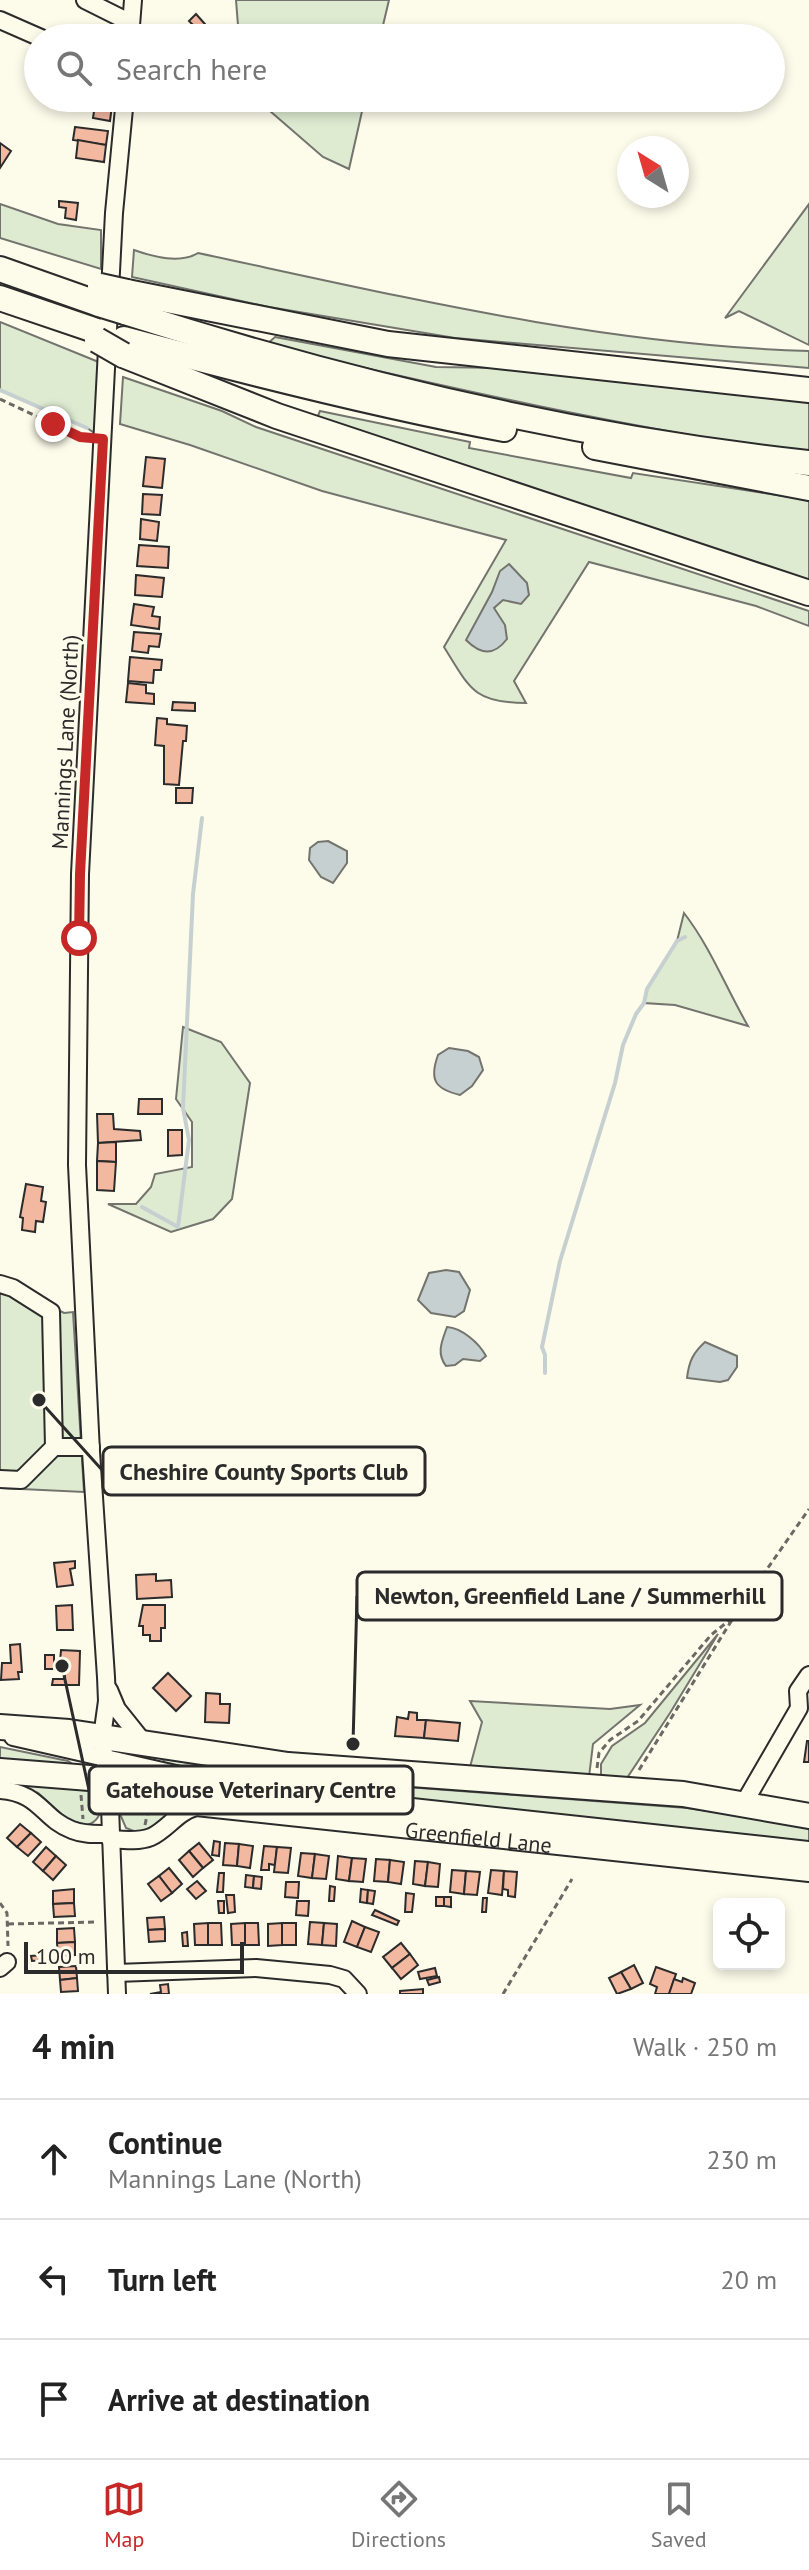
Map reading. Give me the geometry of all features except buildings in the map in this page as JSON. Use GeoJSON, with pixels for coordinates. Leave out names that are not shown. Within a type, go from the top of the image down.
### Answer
{"type":"FeatureCollection","features":[{"type":"Feature","properties":{"kind":"highway"},"geometry":{"type":"LineString","coordinates":[[0,269],[24,278],[126,302],[316,370],[476,407],[635,437],[809,463]]}},
{"type":"Feature","properties":{"kind":"highway"},"geometry":{"type":"LineString","coordinates":[[0,298],[70,322],[292,421],[809,593]]}},
{"type":"Feature","properties":{"kind":"highway"},"geometry":{"type":"LineString","coordinates":[[126,302],[388,344],[809,390]]}},
{"type":"Feature","properties":{"kind":"highway"},"geometry":{"type":"LineString","coordinates":[[123,347],[229,368],[429,415],[809,488]]}},
{"type":"Feature","properties":{"kind":"highway"},"geometry":{"type":"LineString","coordinates":[[0,1727],[69,1732],[105,1758]]}},
{"type":"Feature","properties":{"kind":"highway"},"geometry":{"type":"LineString","coordinates":[[0,1771],[105,1758],[146,1745],[288,1765],[683,1794],[809,1816]]}},
{"type":"Feature","properties":{"kind":"highway","name":"Greenfield Lane"},"geometry":{"type":"LineString","coordinates":[[105,1758],[153,1783],[809,1854]]}},
{"type":"Feature","properties":{"kind":"street"},"geometry":{"type":"LineString","coordinates":[[85,0],[122,24]]}},
{"type":"Feature","properties":{"kind":"street"},"geometry":{"type":"LineString","coordinates":[[131,24],[133,0]]}},
{"type":"Feature","properties":{"kind":"street"},"geometry":{"type":"LineString","coordinates":[[0,20],[24,31]]}},
{"type":"Feature","properties":{"kind":"street","name":"Mannings Lane (North)"},"geometry":{"type":"LineString","coordinates":[[117,1994],[105,1758],[106,1677],[77,1165],[80,874],[114,213],[124,112]]}},
{"type":"Feature","properties":{"kind":"street"},"geometry":{"type":"LineString","coordinates":[[0,1284],[13,1288],[51,1312],[54,1447]]}},
{"type":"Feature","properties":{"kind":"street"},"geometry":{"type":"LineString","coordinates":[[0,1479],[21,1480],[54,1447],[91,1447]]}},
{"type":"Feature","properties":{"kind":"street"},"geometry":{"type":"LineString","coordinates":[[744,1803],[804,1709],[798,1691],[809,1675]]}},
{"type":"Feature","properties":{"kind":"street","name":"Mannings Lane (North)"},"geometry":{"type":"LineString","coordinates":[[106,1677],[117,1709],[146,1745]]}},
{"type":"Feature","properties":{"kind":"street"},"geometry":{"type":"LineString","coordinates":[[0,1734],[272,1797]]}},
{"type":"Feature","properties":{"kind":"street"},"geometry":{"type":"LineString","coordinates":[[0,1790],[25,1794],[69,1829],[141,1840]]}},
{"type":"Feature","properties":{"kind":"street","name":"Greenfield Lane"},"geometry":{"type":"LineString","coordinates":[[141,1840],[153,1836],[178,1815],[196,1807],[809,1873]]}},
{"type":"Feature","properties":{"kind":"street"},"geometry":{"type":"LineString","coordinates":[[116,1973],[256,1968],[330,1975],[344,1979],[358,1994]]}},
{"type":"Feature","properties":{"kind":"path"},"geometry":{"type":"LineString","coordinates":[[0,399],[80,437],[103,439]]}},
{"type":"Feature","properties":{"kind":"path"},"geometry":{"type":"LineString","coordinates":[[635,1776],[735,1615],[809,1509]]}},
{"type":"Feature","properties":{"kind":"path"},"geometry":{"type":"LineString","coordinates":[[593,1787],[599,1753],[610,1740],[638,1721],[711,1635],[735,1615]]}},
{"type":"Feature","properties":{"kind":"path"},"geometry":{"type":"LineString","coordinates":[[141,1840],[153,1783]]}},
{"type":"Feature","properties":{"kind":"path"},"geometry":{"type":"LineString","coordinates":[[503,1994],[572,1879]]}},
{"type":"Feature","properties":{"kind":"path"},"geometry":{"type":"LineString","coordinates":[[0,1903],[7,1913],[8,1924],[3,1965]]}},
{"type":"Feature","properties":{"kind":"path"},"geometry":{"type":"LineString","coordinates":[[8,1924],[114,1922]]}},
{"type":"Feature","properties":{"kind":"green space"},"geometry":{"type":"Polygon","coordinates":[[[236,0],[389,0],[383,24],[238,24],[236,0]]]}},
{"type":"Feature","properties":{"kind":"green space"},"geometry":{"type":"Polygon","coordinates":[[[271,112],[362,112],[349,169],[323,157],[271,112]]]}},
{"type":"Feature","properties":{"kind":"green space"},"geometry":{"type":"Polygon","coordinates":[[[0,204],[58,224],[101,230],[101,269],[0,238],[0,204]]]}},
{"type":"Feature","properties":{"kind":"green space"},"geometry":{"type":"Polygon","coordinates":[[[809,204],[809,345],[739,311],[725,318],[809,204]]]}},
{"type":"Feature","properties":{"kind":"green space"},"geometry":{"type":"Polygon","coordinates":[[[134,250],[175,259],[198,253],[425,301],[578,329],[732,347],[809,351],[809,368],[455,338],[269,307],[132,277],[134,250]]]}},
{"type":"Feature","properties":{"kind":"green space"},"geometry":{"type":"Polygon","coordinates":[[[0,322],[106,365],[103,439],[87,428],[0,390],[0,322]]]}},
{"type":"Feature","properties":{"kind":"green space"},"geometry":{"type":"Polygon","coordinates":[[[275,337],[436,367],[503,368],[809,399],[809,454],[604,419],[266,345],[275,337]]]}},
{"type":"Feature","properties":{"kind":"green space"},"geometry":{"type":"Polygon","coordinates":[[[123,377],[222,411],[256,427],[809,611],[809,626],[756,606],[589,562],[514,681],[526,703],[495,700],[475,691],[444,647],[506,540],[322,491],[120,424],[123,377]]]}},
{"type":"Feature","properties":{"kind":"green space"},"geometry":{"type":"Polygon","coordinates":[[[320,411],[470,442],[469,448],[631,478],[633,473],[809,500],[809,582],[317,418],[320,411]]]}},
{"type":"Feature","properties":{"kind":"green space"},"geometry":{"type":"Polygon","coordinates":[[[684,913],[710,954],[748,1026],[675,1005],[644,1003],[647,989],[677,941],[684,913]]]}},
{"type":"Feature","properties":{"kind":"green space"},"geometry":{"type":"Polygon","coordinates":[[[183,1027],[221,1042],[250,1083],[232,1199],[213,1219],[171,1232],[108,1204],[136,1204],[151,1187],[155,1174],[192,1167],[192,1122],[176,1099],[183,1027]]]}},
{"type":"Feature","properties":{"kind":"green space"},"geometry":{"type":"Polygon","coordinates":[[[0,1280],[64,1313],[73,1312],[84,1492],[0,1488],[0,1280]]]}},
{"type":"Feature","properties":{"kind":"green space"},"geometry":{"type":"Polygon","coordinates":[[[718,1634],[625,1781],[601,1778],[601,1764],[612,1746],[645,1723],[718,1634]]]}},
{"type":"Feature","properties":{"kind":"green space"},"geometry":{"type":"Polygon","coordinates":[[[470,1701],[610,1709],[640,1705],[593,1744],[589,1777],[470,1767],[482,1722],[470,1701]]]}},
{"type":"Feature","properties":{"kind":"green space"},"geometry":{"type":"Polygon","coordinates":[[[0,1747],[68,1761],[71,1763],[0,1764],[0,1747]]]}},
{"type":"Feature","properties":{"kind":"green space"},"geometry":{"type":"Polygon","coordinates":[[[164,1759],[286,1778],[687,1808],[809,1826],[809,1849],[242,1783],[163,1764],[164,1759]]]}},
{"type":"Feature","properties":{"kind":"green space"},"geometry":{"type":"Polygon","coordinates":[[[16,1783],[82,1788],[97,1800],[100,1812],[94,1822],[87,1825],[68,1820],[38,1793],[16,1786],[16,1783]]]}},
{"type":"Feature","properties":{"kind":"green space"},"geometry":{"type":"Polygon","coordinates":[[[139,1794],[190,1798],[189,1802],[153,1828],[139,1833],[126,1828],[120,1814],[125,1801],[139,1794]]]}},
{"type":"Feature","properties":{"kind":"shaded area"},"geometry":{"type":"Polygon","coordinates":[[[509,564],[527,583],[529,595],[521,604],[503,600],[494,608],[505,625],[507,639],[492,651],[482,651],[466,640],[500,571],[509,564]]]}},
{"type":"Feature","properties":{"kind":"shaded area"},"geometry":{"type":"Polygon","coordinates":[[[328,841],[347,851],[347,863],[333,883],[321,877],[309,860],[310,848],[318,842],[328,841]]]}},
{"type":"Feature","properties":{"kind":"shaded area"},"geometry":{"type":"Polygon","coordinates":[[[449,1048],[468,1051],[479,1057],[483,1070],[472,1086],[460,1095],[445,1090],[434,1077],[438,1055],[449,1048]]]}},
{"type":"Feature","properties":{"kind":"shaded area"},"geometry":{"type":"Polygon","coordinates":[[[446,1270],[459,1272],[470,1290],[464,1311],[455,1317],[431,1313],[418,1300],[429,1273],[446,1270]]]}},
{"type":"Feature","properties":{"kind":"shaded area"},"geometry":{"type":"Polygon","coordinates":[[[447,1327],[470,1337],[486,1356],[480,1361],[463,1359],[455,1365],[446,1366],[441,1352],[447,1327]]]}},
{"type":"Feature","properties":{"kind":"shaded area"},"geometry":{"type":"Polygon","coordinates":[[[705,1342],[737,1356],[737,1367],[728,1380],[687,1378],[692,1358],[705,1342]]]}},
{"type":"Feature","properties":{"kind":"waterway"},"geometry":{"type":"LineString","coordinates":[[0,390],[87,428]]}},
{"type":"Feature","properties":{"kind":"waterway"},"geometry":{"type":"LineString","coordinates":[[142,1207],[178,1227],[189,1140],[183,1108],[193,894],[202,818]]}},
{"type":"Feature","properties":{"kind":"waterway"},"geometry":{"type":"LineString","coordinates":[[545,1373],[542,1347],[560,1261],[615,1083],[623,1045],[644,1003],[647,989],[677,941],[685,937]]}},
{"type":"Feature","properties":{"kind":"place","name":"Cheshire County Sports Club"},"geometry":{"type":"Point","coordinates":[39,1400]}},
{"type":"Feature","properties":{"kind":"place","name":"Gatehouse Veterinary Centre"},"geometry":{"type":"Point","coordinates":[62,1666]}},
{"type":"Feature","properties":{"kind":"place","name":"Newton, Greenfield Lane / Summerhill"},"geometry":{"type":"Point","coordinates":[353,1744]}},
{"type":"Feature","properties":{"kind":"route"},"geometry":{"type":"LineString","coordinates":[[53,424],[80,437],[103,439],[79,938]]}}]}
